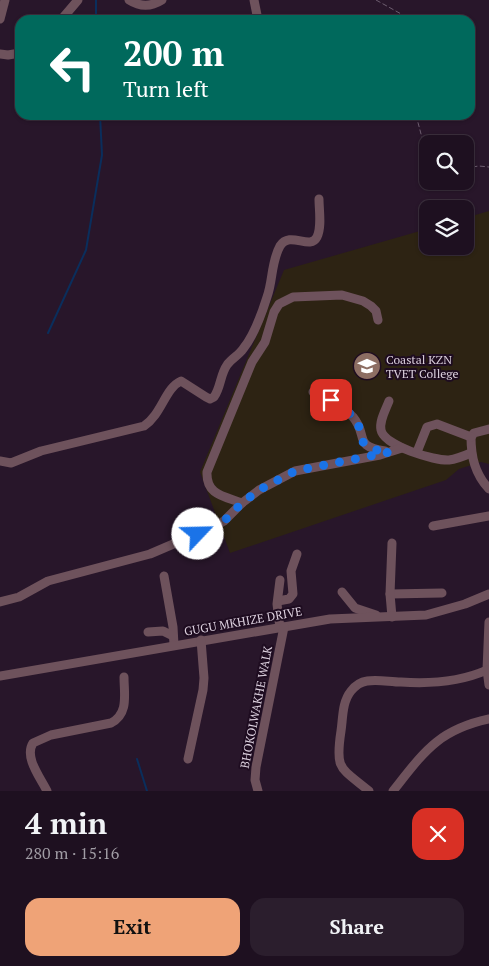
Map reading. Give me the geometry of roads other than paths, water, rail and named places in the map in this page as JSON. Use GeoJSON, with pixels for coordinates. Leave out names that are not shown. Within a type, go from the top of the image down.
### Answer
{"type":"FeatureCollection","features":[{"type":"Feature","properties":{"kind":"street"},"geometry":{"type":"LineString","coordinates":[[0,19],[5,0]]}},
{"type":"Feature","properties":{"kind":"street"},"geometry":{"type":"LineString","coordinates":[[65,15],[78,0]]}},
{"type":"Feature","properties":{"kind":"street"},"geometry":{"type":"LineString","coordinates":[[129,0],[138,5],[146,6],[162,0]]}},
{"type":"Feature","properties":{"kind":"street"},"geometry":{"type":"LineString","coordinates":[[254,0],[257,15]]}},
{"type":"Feature","properties":{"kind":"street"},"geometry":{"type":"LineString","coordinates":[[0,54],[15,54]]}},
{"type":"Feature","properties":{"kind":"street"},"geometry":{"type":"LineString","coordinates":[[0,460],[11,463],[41,451],[144,426],[157,414],[174,385],[181,381],[210,399],[214,397],[225,368],[241,352],[248,341],[268,296],[273,265],[280,246],[289,239],[308,242],[313,241],[317,237],[320,222],[319,199]]}},
{"type":"Feature","properties":{"kind":"street"},"geometry":{"type":"LineString","coordinates":[[242,503],[214,492],[209,487],[206,479],[207,472],[250,367],[256,354],[265,342],[274,312],[279,304],[292,297],[337,294],[371,306],[376,312],[378,320]]}},
{"type":"Feature","properties":{"kind":"street"},"geometry":{"type":"LineString","coordinates":[[313,392],[331,400],[346,410],[359,426],[362,440],[367,446],[374,450],[390,452]]}},
{"type":"Feature","properties":{"kind":"street"},"geometry":{"type":"LineString","coordinates":[[389,401],[381,424],[381,431],[388,440],[402,448],[440,460],[462,458],[471,453]]}},
{"type":"Feature","properties":{"kind":"street"},"geometry":{"type":"LineString","coordinates":[[417,452],[427,427],[431,425],[437,424],[471,437]]}},
{"type":"Feature","properties":{"kind":"street"},"geometry":{"type":"LineString","coordinates":[[471,437],[474,434],[489,429]]}},
{"type":"Feature","properties":{"kind":"street"},"geometry":{"type":"LineString","coordinates":[[471,437],[471,453],[477,473],[488,487]]}},
{"type":"Feature","properties":{"kind":"street"},"geometry":{"type":"LineString","coordinates":[[0,602],[19,598],[48,581],[150,554],[219,524],[232,515],[242,503],[271,482],[295,471],[402,448]]}},
{"type":"Feature","properties":{"kind":"street"},"geometry":{"type":"LineString","coordinates":[[433,526],[489,516]]}},
{"type":"Feature","properties":{"kind":"street"},"geometry":{"type":"LineString","coordinates":[[392,543],[390,594],[392,617]]}},
{"type":"Feature","properties":{"kind":"street"},"geometry":{"type":"LineString","coordinates":[[278,601],[289,599],[293,594],[291,571],[296,554]]}},
{"type":"Feature","properties":{"kind":"street"},"geometry":{"type":"LineString","coordinates":[[164,576],[173,641]]}},
{"type":"Feature","properties":{"kind":"street","name":"BHOKOLWAKHE WALK"},"geometry":{"type":"LineString","coordinates":[[258,791],[256,767],[282,627],[278,601],[280,580]]}},
{"type":"Feature","properties":{"kind":"street"},"geometry":{"type":"LineString","coordinates":[[342,592],[355,608],[375,614],[377,617]]}},
{"type":"Feature","properties":{"kind":"street"},"geometry":{"type":"LineString","coordinates":[[390,594],[442,593]]}},
{"type":"Feature","properties":{"kind":"street","name":"GUGU MKHIZE DRIVE"},"geometry":{"type":"LineString","coordinates":[[0,676],[173,641],[201,640],[330,619],[426,615],[443,611],[489,594]]}},
{"type":"Feature","properties":{"kind":"street"},"geometry":{"type":"LineString","coordinates":[[488,625],[487,670],[489,685]]}},
{"type":"Feature","properties":{"kind":"street"},"geometry":{"type":"LineString","coordinates":[[148,632],[163,631],[173,641]]}},
{"type":"Feature","properties":{"kind":"street"},"geometry":{"type":"LineString","coordinates":[[188,759],[204,690],[201,640]]}},
{"type":"Feature","properties":{"kind":"street"},"geometry":{"type":"LineString","coordinates":[[369,791],[345,771],[338,757],[345,702],[351,691],[358,684],[366,681],[404,683],[456,680],[487,670]]}},
{"type":"Feature","properties":{"kind":"street"},"geometry":{"type":"LineString","coordinates":[[47,791],[32,762],[30,752],[34,743],[51,735],[111,723],[117,720],[121,716],[123,708],[124,677]]}},
{"type":"Feature","properties":{"kind":"street"},"geometry":{"type":"LineString","coordinates":[[393,791],[421,756],[439,739],[466,725],[489,719]]}},
{"type":"Feature","properties":{"kind":"waterway"},"geometry":{"type":"LineString","coordinates":[[96,0],[96,15]]}},
{"type":"Feature","properties":{"kind":"waterway"},"geometry":{"type":"LineString","coordinates":[[48,333],[86,250],[102,155],[100,120]]}},
{"type":"Feature","properties":{"kind":"waterway"},"geometry":{"type":"LineString","coordinates":[[137,759],[147,791]]}},
{"type":"Feature","properties":{"kind":"place","name":"Coastal KZN TVET College"},"geometry":{"type":"Point","coordinates":[367,366]}}]}
